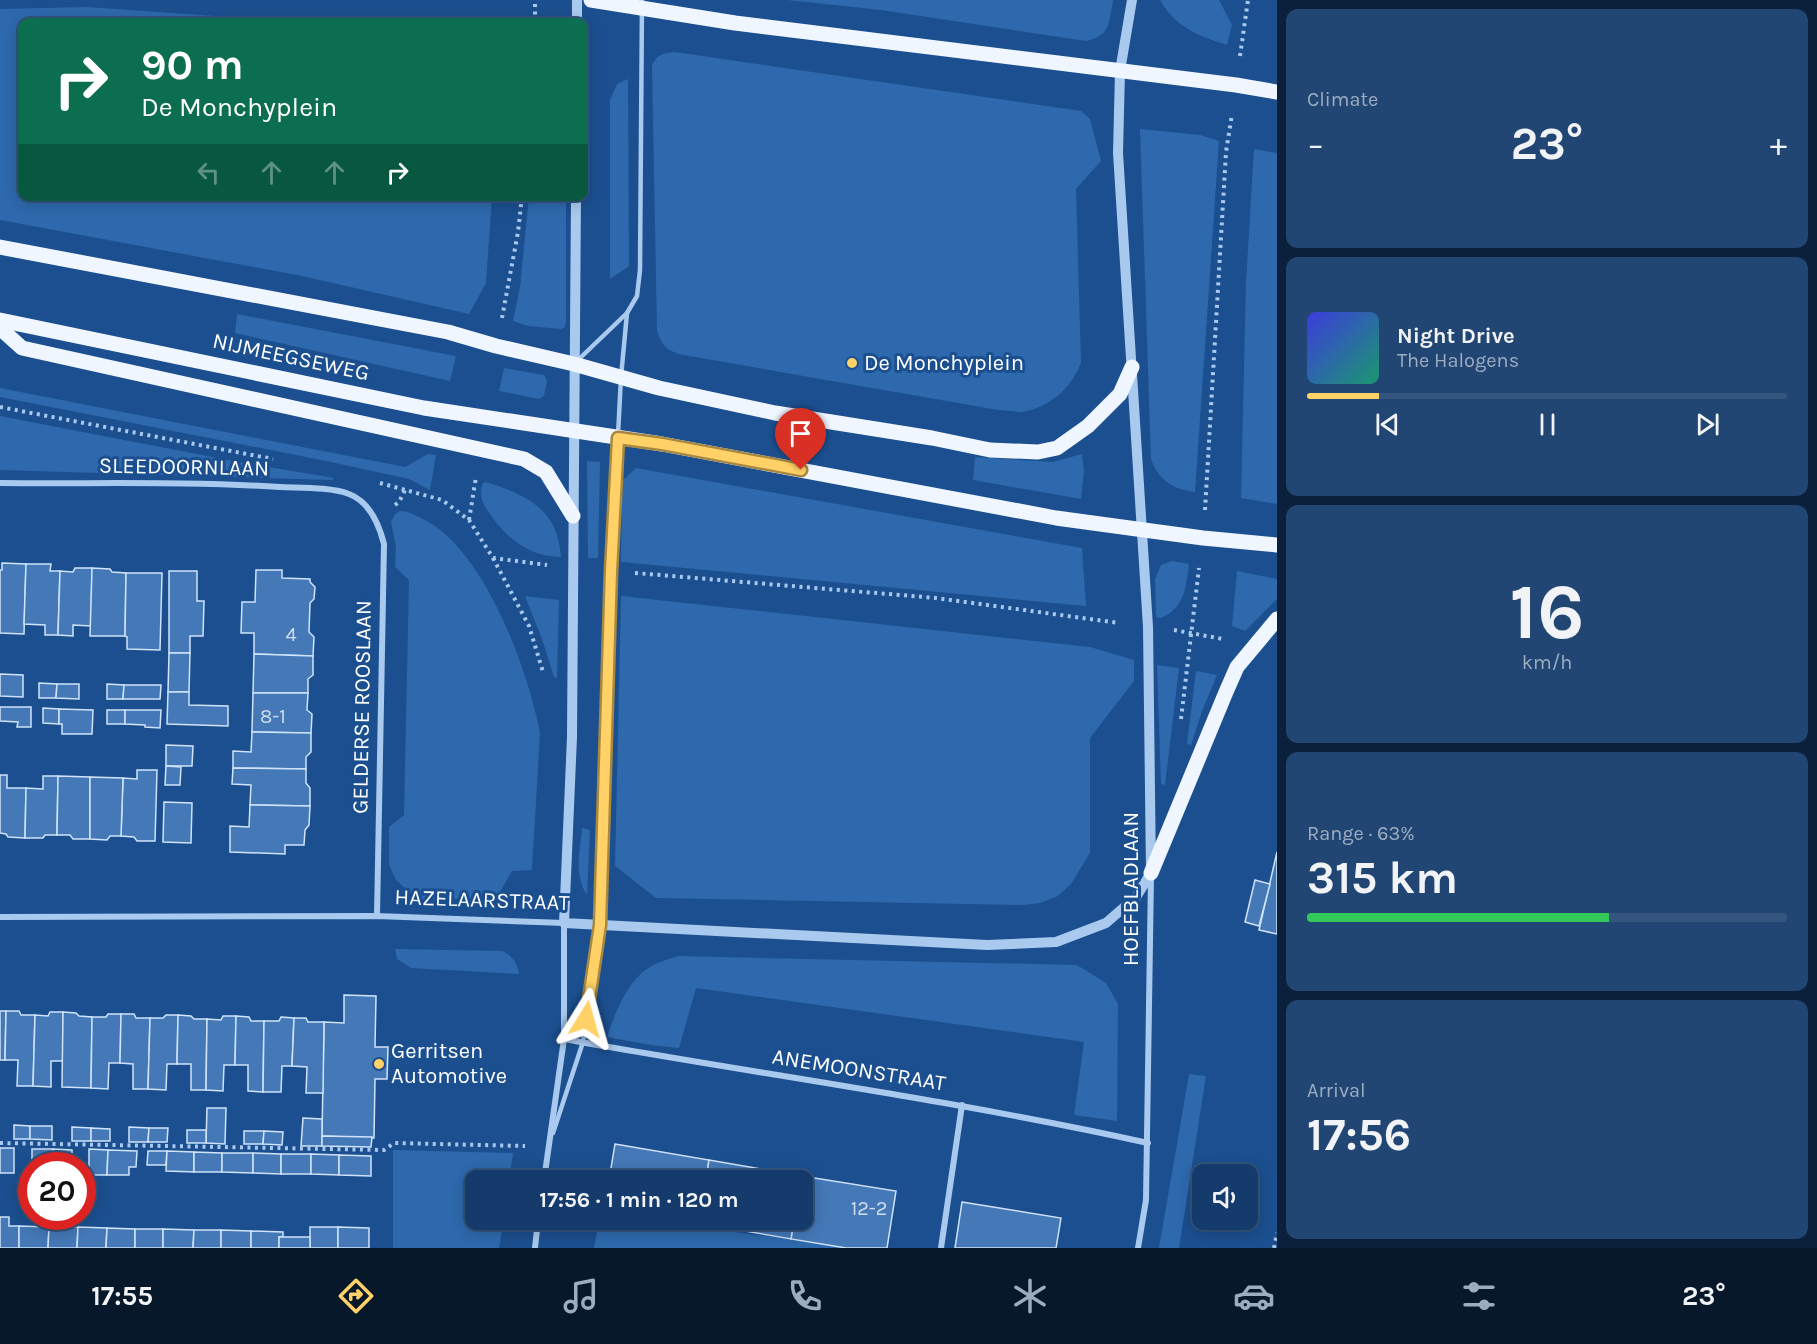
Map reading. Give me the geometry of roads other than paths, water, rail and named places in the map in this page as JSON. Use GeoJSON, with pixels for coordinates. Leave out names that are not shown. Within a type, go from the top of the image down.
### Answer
{"type":"FeatureCollection","features":[{"type":"Feature","properties":{"kind":"main road"},"geometry":{"type":"LineString","coordinates":[[591,0],[642,4],[735,23],[1120,70],[1277,92]]}},
{"type":"Feature","properties":{"kind":"main road"},"geometry":{"type":"LineString","coordinates":[[0,247],[448,332],[659,388],[775,413],[932,438],[990,450],[1038,452],[1057,448],[1088,426],[1120,394],[1132,367]]}},
{"type":"Feature","properties":{"kind":"main road","name":"NIJMEEGSEWEG"},"geometry":{"type":"LineString","coordinates":[[0,320],[424,408],[574,432]]}},
{"type":"Feature","properties":{"kind":"main road"},"geometry":{"type":"LineString","coordinates":[[0,328],[22,348],[524,459],[546,472],[573,516]]}},
{"type":"Feature","properties":{"kind":"main road"},"geometry":{"type":"LineString","coordinates":[[574,432],[674,446],[1056,518],[1203,538],[1277,545]]}},
{"type":"Feature","properties":{"kind":"main road"},"geometry":{"type":"LineString","coordinates":[[1151,873],[1238,667],[1277,619]]}},
{"type":"Feature","properties":{"kind":"street"},"geometry":{"type":"LineString","coordinates":[[577,0],[577,18]]}},
{"type":"Feature","properties":{"kind":"street"},"geometry":{"type":"LineString","coordinates":[[1132,0],[1120,70],[1118,153],[1142,530]]}},
{"type":"Feature","properties":{"kind":"street"},"geometry":{"type":"LineString","coordinates":[[545,1170],[564,1039],[564,923],[572,737],[576,201]]}},
{"type":"Feature","properties":{"kind":"street","name":"SLEEDOORNLAAN"},"geometry":{"type":"LineString","coordinates":[[0,483],[241,484],[326,490],[348,494],[364,504]]}},
{"type":"Feature","properties":{"kind":"street","name":"GELDERSE ROOSLAAN"},"geometry":{"type":"LineString","coordinates":[[364,504],[379,524],[384,544],[377,916]]}},
{"type":"Feature","properties":{"kind":"street","name":"HOEFBLADLAAN"},"geometry":{"type":"LineString","coordinates":[[1138,1248],[1146,1200],[1148,1143],[1151,873],[1148,627],[1142,530]]}},
{"type":"Feature","properties":{"kind":"street","name":"HAZELAARSTRAAT"},"geometry":{"type":"LineString","coordinates":[[0,916],[377,916],[564,923],[987,945],[1056,942],[1106,923],[1136,897],[1151,873]]}},
{"type":"Feature","properties":{"kind":"street","name":"ANEMOONSTRAAT"},"geometry":{"type":"LineString","coordinates":[[564,1039],[962,1105],[1148,1143]]}},
{"type":"Feature","properties":{"kind":"street"},"geometry":{"type":"LineString","coordinates":[[941,1248],[962,1105]]}},
{"type":"Feature","properties":{"kind":"street"},"geometry":{"type":"LineString","coordinates":[[535,1248],[537,1230]]}},
{"type":"Feature","properties":{"kind":"lane"},"geometry":{"type":"LineString","coordinates":[[574,364],[627,313],[636,296],[640,270],[642,4]]}},
{"type":"Feature","properties":{"kind":"lane"},"geometry":{"type":"LineString","coordinates":[[548,1147],[583,1042],[600,925],[611,571],[621,377],[627,313]]}},
{"type":"Feature","properties":{"kind":"place","name":"De Monchyplein"},"geometry":{"type":"Point","coordinates":[852,363]}},
{"type":"Feature","properties":{"kind":"place","name":"Gerritsen Automotive"},"geometry":{"type":"Point","coordinates":[379,1064]}}]}
